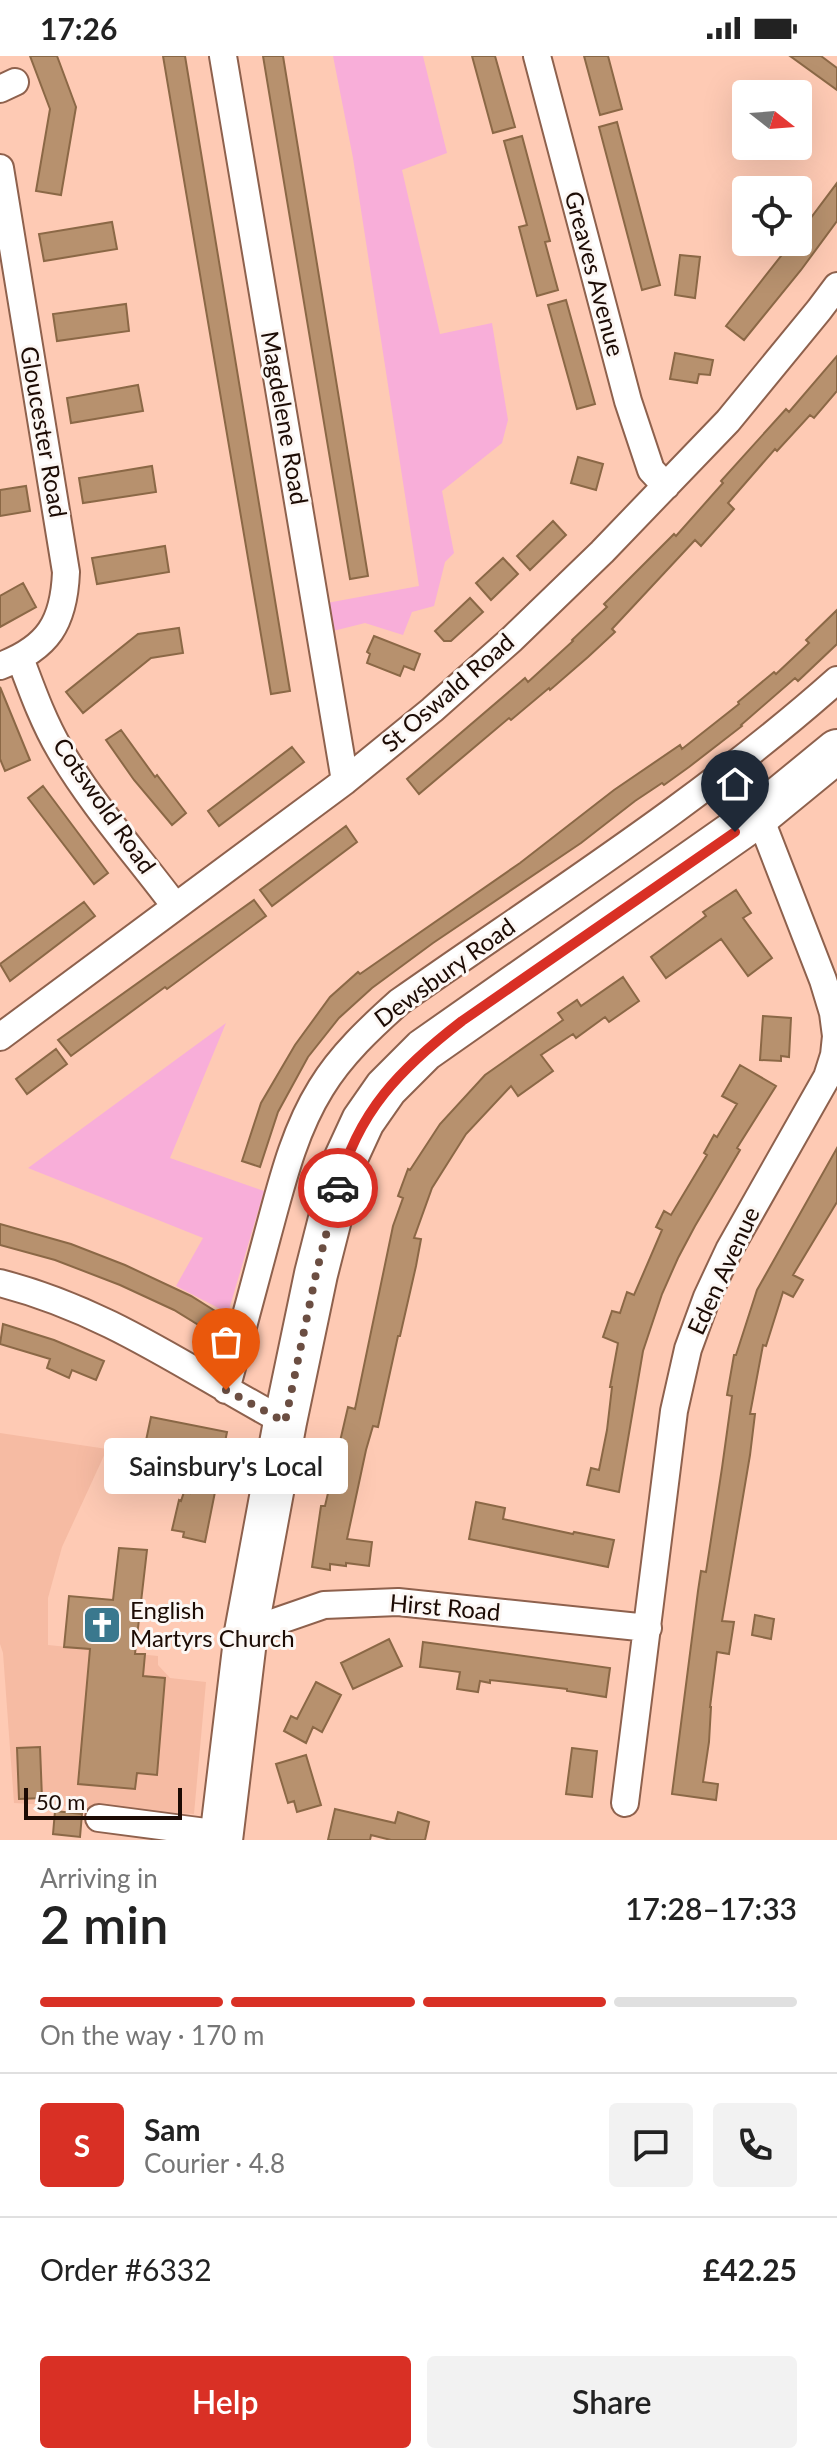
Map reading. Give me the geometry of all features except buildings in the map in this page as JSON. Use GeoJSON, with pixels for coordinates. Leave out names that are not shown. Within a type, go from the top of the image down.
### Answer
{"type":"FeatureCollection","features":[{"type":"Feature","properties":{"kind":"highway","name":"Dewsbury Road"},"geometry":{"type":"LineString","coordinates":[[221,1837],[246,1632],[285,1422],[316,1274],[345,1160],[363,1121],[386,1088],[424,1050],[759,815],[837,751]]}},
{"type":"Feature","properties":{"kind":"street","name":"Magdelene Road"},"geometry":{"type":"LineString","coordinates":[[223,56],[345,781]]}},
{"type":"Feature","properties":{"kind":"street","name":"Greaves Avenue"},"geometry":{"type":"LineString","coordinates":[[537,56],[628,401],[651,470],[666,486]]}},
{"type":"Feature","properties":{"kind":"street","name":"Gloucester Road"},"geometry":{"type":"LineString","coordinates":[[0,168],[66,572],[60,616],[50,634],[37,647],[10,662]]}},
{"type":"Feature","properties":{"kind":"street","name":"St Oswald Road"},"geometry":{"type":"LineString","coordinates":[[0,1037],[345,781],[512,639],[728,421],[837,286]]}},
{"type":"Feature","properties":{"kind":"street","name":"Cotswold Road"},"geometry":{"type":"LineString","coordinates":[[10,662],[81,783],[175,906]]}},
{"type":"Feature","properties":{"kind":"street","name":"Dewsbury Road"},"geometry":{"type":"LineString","coordinates":[[226,1390],[284,1176],[302,1125],[321,1087],[344,1057],[399,1002],[719,778],[837,680]]}},
{"type":"Feature","properties":{"kind":"street","name":"Eden Avenue"},"geometry":{"type":"LineString","coordinates":[[625,1803],[674,1411],[688,1349],[729,1250],[827,1077],[834,1055],[836,1036],[830,980],[759,815]]}},
{"type":"Feature","properties":{"kind":"street"},"geometry":{"type":"LineString","coordinates":[[0,1283],[96,1316],[162,1350],[285,1422]]}},
{"type":"Feature","properties":{"kind":"street","name":"Hirst Road"},"geometry":{"type":"LineString","coordinates":[[246,1632],[324,1605],[398,1602],[648,1628]]}},
{"type":"Feature","properties":{"kind":"street"},"geometry":{"type":"LineString","coordinates":[[99,1818],[134,1831],[221,1837]]}},
{"type":"Feature","properties":{"kind":"shaded area"},"geometry":{"type":"Polygon","coordinates":[[[333,56],[423,56],[447,153],[402,170],[440,334],[492,323],[508,420],[502,443],[442,491],[454,553],[445,562],[434,606],[412,612],[403,635],[365,623],[321,634],[316,605],[419,586],[353,158],[333,56]]]}},
{"type":"Feature","properties":{"kind":"shaded area"},"geometry":{"type":"Polygon","coordinates":[[[226,1023],[170,1158],[264,1191],[228,1313],[176,1286],[203,1238],[28,1168],[226,1023]]]}},
{"type":"Feature","properties":{"kind":"shaded area"},"geometry":{"type":"Polygon","coordinates":[[[0,1433],[107,1449],[62,1547],[48,1598],[48,1645],[158,1656],[158,1665],[170,1678],[206,1682],[194,1814],[14,1803],[0,1644],[0,1433]]]}},
{"type":"Feature","properties":{"kind":"way so far"},"geometry":{"type":"LineString","coordinates":[[226,1390],[285,1422],[316,1274],[338,1188]]}},
{"type":"Feature","properties":{"kind":"place","name":"Sainsbury's Local"},"geometry":{"type":"Point","coordinates":[226,1390]}},
{"type":"Feature","properties":{"kind":"place","name":"English Martyrs Church"},"geometry":{"type":"Point","coordinates":[102,1625]}},
{"type":"Feature","properties":{"kind":"route"},"geometry":{"type":"LineString","coordinates":[[338,1188],[345,1160],[363,1121],[386,1088],[424,1050],[735,832]]}}]}
